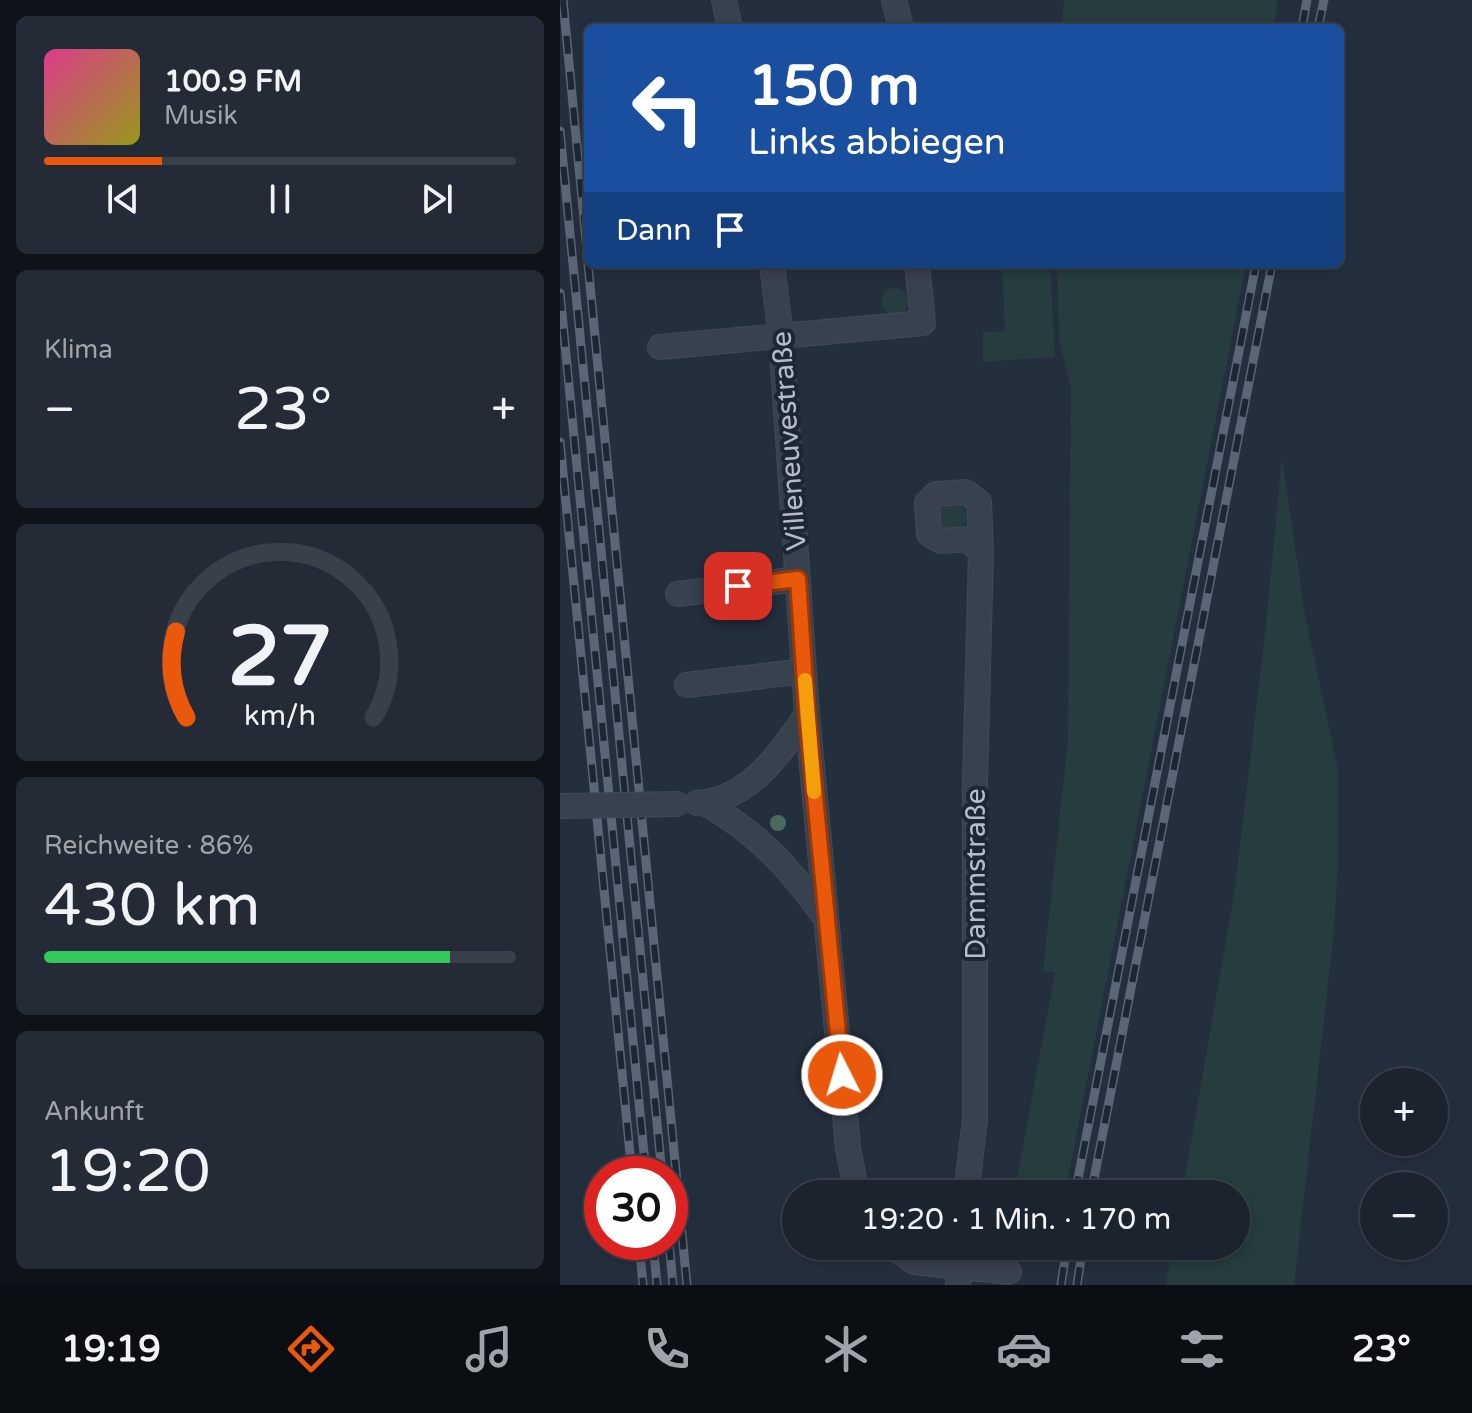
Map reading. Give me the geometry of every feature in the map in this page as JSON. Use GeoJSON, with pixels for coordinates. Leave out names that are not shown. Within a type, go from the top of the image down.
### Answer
{"type":"FeatureCollection","features":[{"type":"Feature","properties":{"kind":"street"},"geometry":{"type":"LineString","coordinates":[[724,0],[729,24]]}},
{"type":"Feature","properties":{"kind":"street"},"geometry":{"type":"LineString","coordinates":[[894,0],[900,24]]}},
{"type":"Feature","properties":{"kind":"street","name":"Villeneuvestraße"},"geometry":{"type":"LineString","coordinates":[[772,268],[781,337],[807,714],[848,1148],[854,1180]]}},
{"type":"Feature","properties":{"kind":"street"},"geometry":{"type":"LineString","coordinates":[[660,347],[923,323],[917,268]]}},
{"type":"Feature","properties":{"kind":"street","name":"Dammstraße"},"geometry":{"type":"LineString","coordinates":[[968,1180],[975,1120],[975,781],[981,553]]}},
{"type":"Feature","properties":{"kind":"street"},"geometry":{"type":"LineString","coordinates":[[678,594],[798,579]]}},
{"type":"Feature","properties":{"kind":"street"},"geometry":{"type":"LineString","coordinates":[[687,685],[804,671]]}},
{"type":"Feature","properties":{"kind":"street"},"geometry":{"type":"LineString","coordinates":[[560,806],[705,803],[735,792],[784,749],[807,714]]}},
{"type":"Feature","properties":{"kind":"street"},"geometry":{"type":"LineString","coordinates":[[705,803],[739,822],[790,869],[827,919]]}},
{"type":"Feature","properties":{"kind":"street"},"geometry":{"type":"LineString","coordinates":[[911,1260],[1009,1272]]}},
{"type":"Feature","properties":{"kind":"green space"},"geometry":{"type":"Polygon","coordinates":[[[1064,0],[1278,0],[1274,24],[1061,24],[1064,0]]]}},
{"type":"Feature","properties":{"kind":"green space"},"geometry":{"type":"Polygon","coordinates":[[[1002,268],[1050,268],[1055,357],[983,362],[983,332],[1005,331],[1002,268]]]}},
{"type":"Feature","properties":{"kind":"green space"},"geometry":{"type":"Polygon","coordinates":[[[1057,268],[1245,268],[1068,1180],[1017,1180],[1055,972],[1043,971],[1068,740],[1071,387],[1059,342],[1057,268]]]}},
{"type":"Feature","properties":{"kind":"green space"},"geometry":{"type":"Polygon","coordinates":[[[895,288],[904,292],[908,301],[904,310],[895,314],[886,310],[882,301],[886,292],[895,288]]]}},
{"type":"Feature","properties":{"kind":"green space"},"geometry":{"type":"Polygon","coordinates":[[[1282,457],[1305,615],[1338,769],[1338,866],[1333,940],[1294,1285],[1166,1285],[1170,1260],[1250,1260],[1250,1180],[1184,1180],[1235,888],[1282,457]]]}},
{"type":"Feature","properties":{"kind":"green space"},"geometry":{"type":"Polygon","coordinates":[[[952,503],[962,507],[966,517],[962,527],[952,531],[942,527],[938,517],[942,507],[952,503]]]}},
{"type":"Feature","properties":{"kind":"railway"},"geometry":{"type":"LineString","coordinates":[[563,0],[584,220]]}},
{"type":"Feature","properties":{"kind":"railway"},"geometry":{"type":"LineString","coordinates":[[1303,24],[1307,0]]}},
{"type":"Feature","properties":{"kind":"railway"},"geometry":{"type":"LineString","coordinates":[[1319,24],[1324,0]]}},
{"type":"Feature","properties":{"kind":"railway"},"geometry":{"type":"LineString","coordinates":[[560,131],[660,1156]]}},
{"type":"Feature","properties":{"kind":"railway"},"geometry":{"type":"LineString","coordinates":[[588,268],[687,1285]]}},
{"type":"Feature","properties":{"kind":"railway"},"geometry":{"type":"LineString","coordinates":[[1078,1180],[1255,268]]}},
{"type":"Feature","properties":{"kind":"railway"},"geometry":{"type":"LineString","coordinates":[[1094,1180],[1271,268]]}},
{"type":"Feature","properties":{"kind":"railway"},"geometry":{"type":"LineString","coordinates":[[560,293],[644,1156]]}},
{"type":"Feature","properties":{"kind":"railway"},"geometry":{"type":"LineString","coordinates":[[560,442],[630,1156]]}},
{"type":"Feature","properties":{"kind":"railway"},"geometry":{"type":"LineString","coordinates":[[641,1260],[643,1285]]}},
{"type":"Feature","properties":{"kind":"railway"},"geometry":{"type":"LineString","coordinates":[[655,1260],[657,1285]]}},
{"type":"Feature","properties":{"kind":"railway"},"geometry":{"type":"LineString","coordinates":[[671,1260],[673,1285]]}},
{"type":"Feature","properties":{"kind":"railway"},"geometry":{"type":"LineString","coordinates":[[1061,1285],[1065,1260]]}},
{"type":"Feature","properties":{"kind":"railway"},"geometry":{"type":"LineString","coordinates":[[1077,1285],[1081,1260]]}},
{"type":"Feature","properties":{"kind":"slow traffic"},"geometry":{"type":"LineString","coordinates":[[805,680],[814,792]]}},
{"type":"Feature","properties":{"kind":"route"},"geometry":{"type":"LineString","coordinates":[[738,586],[798,579],[807,714],[842,1075]]}}]}
